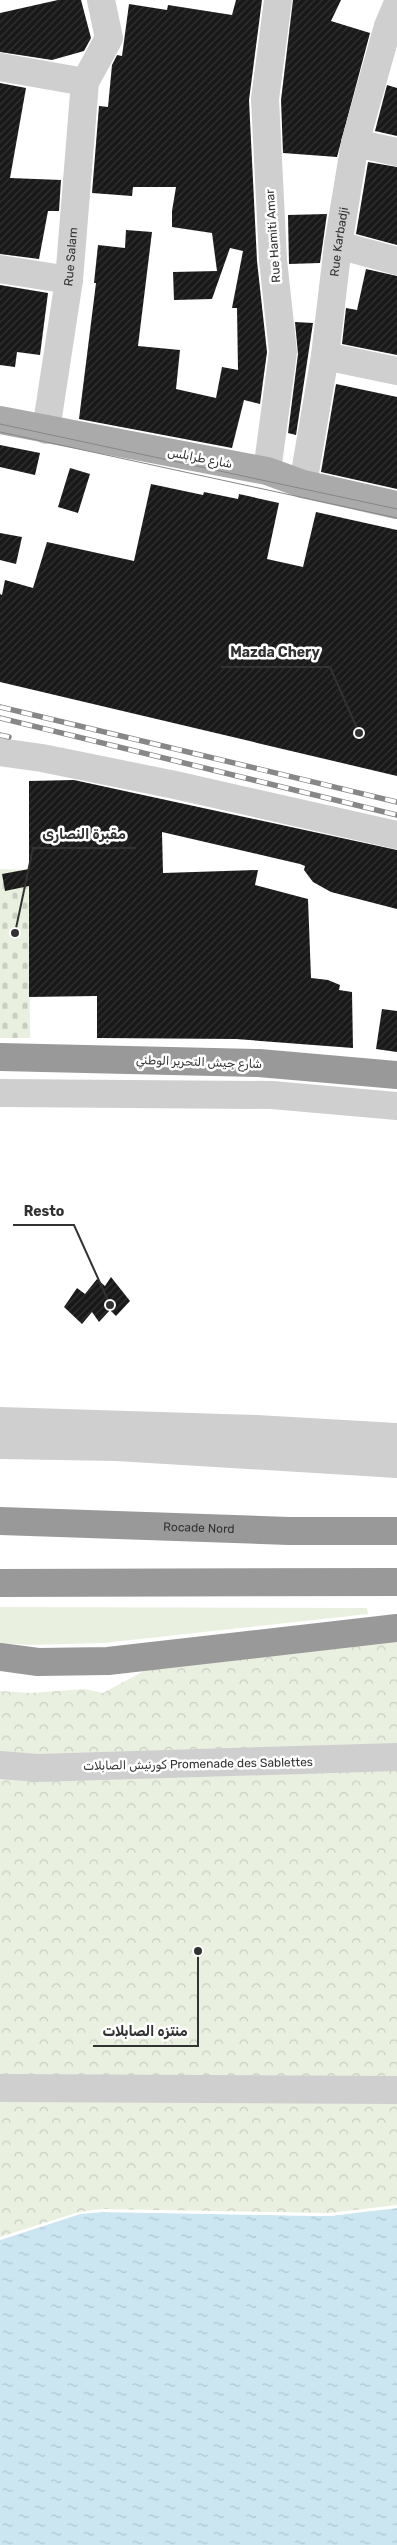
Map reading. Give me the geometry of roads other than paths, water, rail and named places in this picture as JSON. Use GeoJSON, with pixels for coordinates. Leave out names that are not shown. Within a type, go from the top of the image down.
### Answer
{"type":"FeatureCollection","features":[{"type":"Feature","properties":{"kind":"highway","name":"شارع جيش التحرير الوطني"},"geometry":{"type":"LineString","coordinates":[[0,1057],[259,1063],[397,1075]]}},
{"type":"Feature","properties":{"kind":"highway","name":"Rocade Nord"},"geometry":{"type":"LineString","coordinates":[[0,1521],[289,1531],[397,1531]]}},
{"type":"Feature","properties":{"kind":"highway"},"geometry":{"type":"LineString","coordinates":[[0,1583],[397,1582]]}},
{"type":"Feature","properties":{"kind":"highway"},"geometry":{"type":"LineString","coordinates":[[0,1657],[38,1662],[108,1661],[397,1628]]}},
{"type":"Feature","properties":{"kind":"main road","name":"شارع طرابلس"},"geometry":{"type":"LineString","coordinates":[[0,420],[267,471],[304,484],[397,505]]}},
{"type":"Feature","properties":{"kind":"street"},"geometry":{"type":"LineString","coordinates":[[0,67],[85,82],[109,38],[101,0]]}},
{"type":"Feature","properties":{"kind":"street","name":"Rue Hamiti Amar"},"geometry":{"type":"LineString","coordinates":[[267,471],[283,352],[273,260],[265,99],[278,0]]}},
{"type":"Feature","properties":{"kind":"street","name":"Rue Karbadji"},"geometry":{"type":"LineString","coordinates":[[304,484],[325,356],[338,245],[354,143],[394,20]]}},
{"type":"Feature","properties":{"kind":"street","name":"Rue Salam"},"geometry":{"type":"LineString","coordinates":[[46,430],[69,280],[85,82]]}},
{"type":"Feature","properties":{"kind":"street"},"geometry":{"type":"LineString","coordinates":[[354,143],[397,152]]}},
{"type":"Feature","properties":{"kind":"street"},"geometry":{"type":"LineString","coordinates":[[338,245],[397,261]]}},
{"type":"Feature","properties":{"kind":"street"},"geometry":{"type":"LineString","coordinates":[[0,269],[69,280]]}},
{"type":"Feature","properties":{"kind":"street"},"geometry":{"type":"LineString","coordinates":[[325,356],[397,371]]}},
{"type":"Feature","properties":{"kind":"street"},"geometry":{"type":"LineString","coordinates":[[0,752],[42,758],[176,785],[397,835]]}},
{"type":"Feature","properties":{"kind":"street"},"geometry":{"type":"LineString","coordinates":[[0,1093],[239,1094],[322,1098],[397,1106]]}},
{"type":"Feature","properties":{"kind":"street"},"geometry":{"type":"LineString","coordinates":[[0,1421],[256,1429],[397,1437]]}},
{"type":"Feature","properties":{"kind":"street"},"geometry":{"type":"LineString","coordinates":[[0,1445],[117,1447],[397,1464]]}},
{"type":"Feature","properties":{"kind":"street","name":"كورنيش الصابلات Promenade des Sablettes"},"geometry":{"type":"LineString","coordinates":[[0,1765],[44,1768],[397,1757]]}},
{"type":"Feature","properties":{"kind":"street"},"geometry":{"type":"LineString","coordinates":[[0,2088],[397,2090]]}},
{"type":"Feature","properties":{"kind":"water"},"geometry":{"type":"Polygon","coordinates":[[[397,2208],[397,2545],[0,2545],[0,2240],[80,2214],[102,2212],[329,2216],[397,2208]]]}},
{"type":"Feature","properties":{"kind":"tram line"},"geometry":{"type":"LineString","coordinates":[[0,424],[397,509]]}},
{"type":"Feature","properties":{"kind":"tram line"},"geometry":{"type":"LineString","coordinates":[[0,432],[397,518]]}},
{"type":"Feature","properties":{"kind":"railway"},"geometry":{"type":"LineString","coordinates":[[0,707],[397,802]]}},
{"type":"Feature","properties":{"kind":"railway"},"geometry":{"type":"LineString","coordinates":[[0,718],[397,815]]}},
{"type":"Feature","properties":{"kind":"railway"},"geometry":{"type":"LineString","coordinates":[[0,735],[9,737]]}},
{"type":"Feature","properties":{"kind":"place","name":"Mazda Chery"},"geometry":{"type":"Point","coordinates":[359,733]}},
{"type":"Feature","properties":{"kind":"place","name":"مقبرة النصارى"},"geometry":{"type":"Point","coordinates":[15,933]}},
{"type":"Feature","properties":{"kind":"place","name":"Resto"},"geometry":{"type":"Point","coordinates":[110,1305]}},
{"type":"Feature","properties":{"kind":"place","name":"منتزه الصابلات"},"geometry":{"type":"Point","coordinates":[198,1951]}}]}
